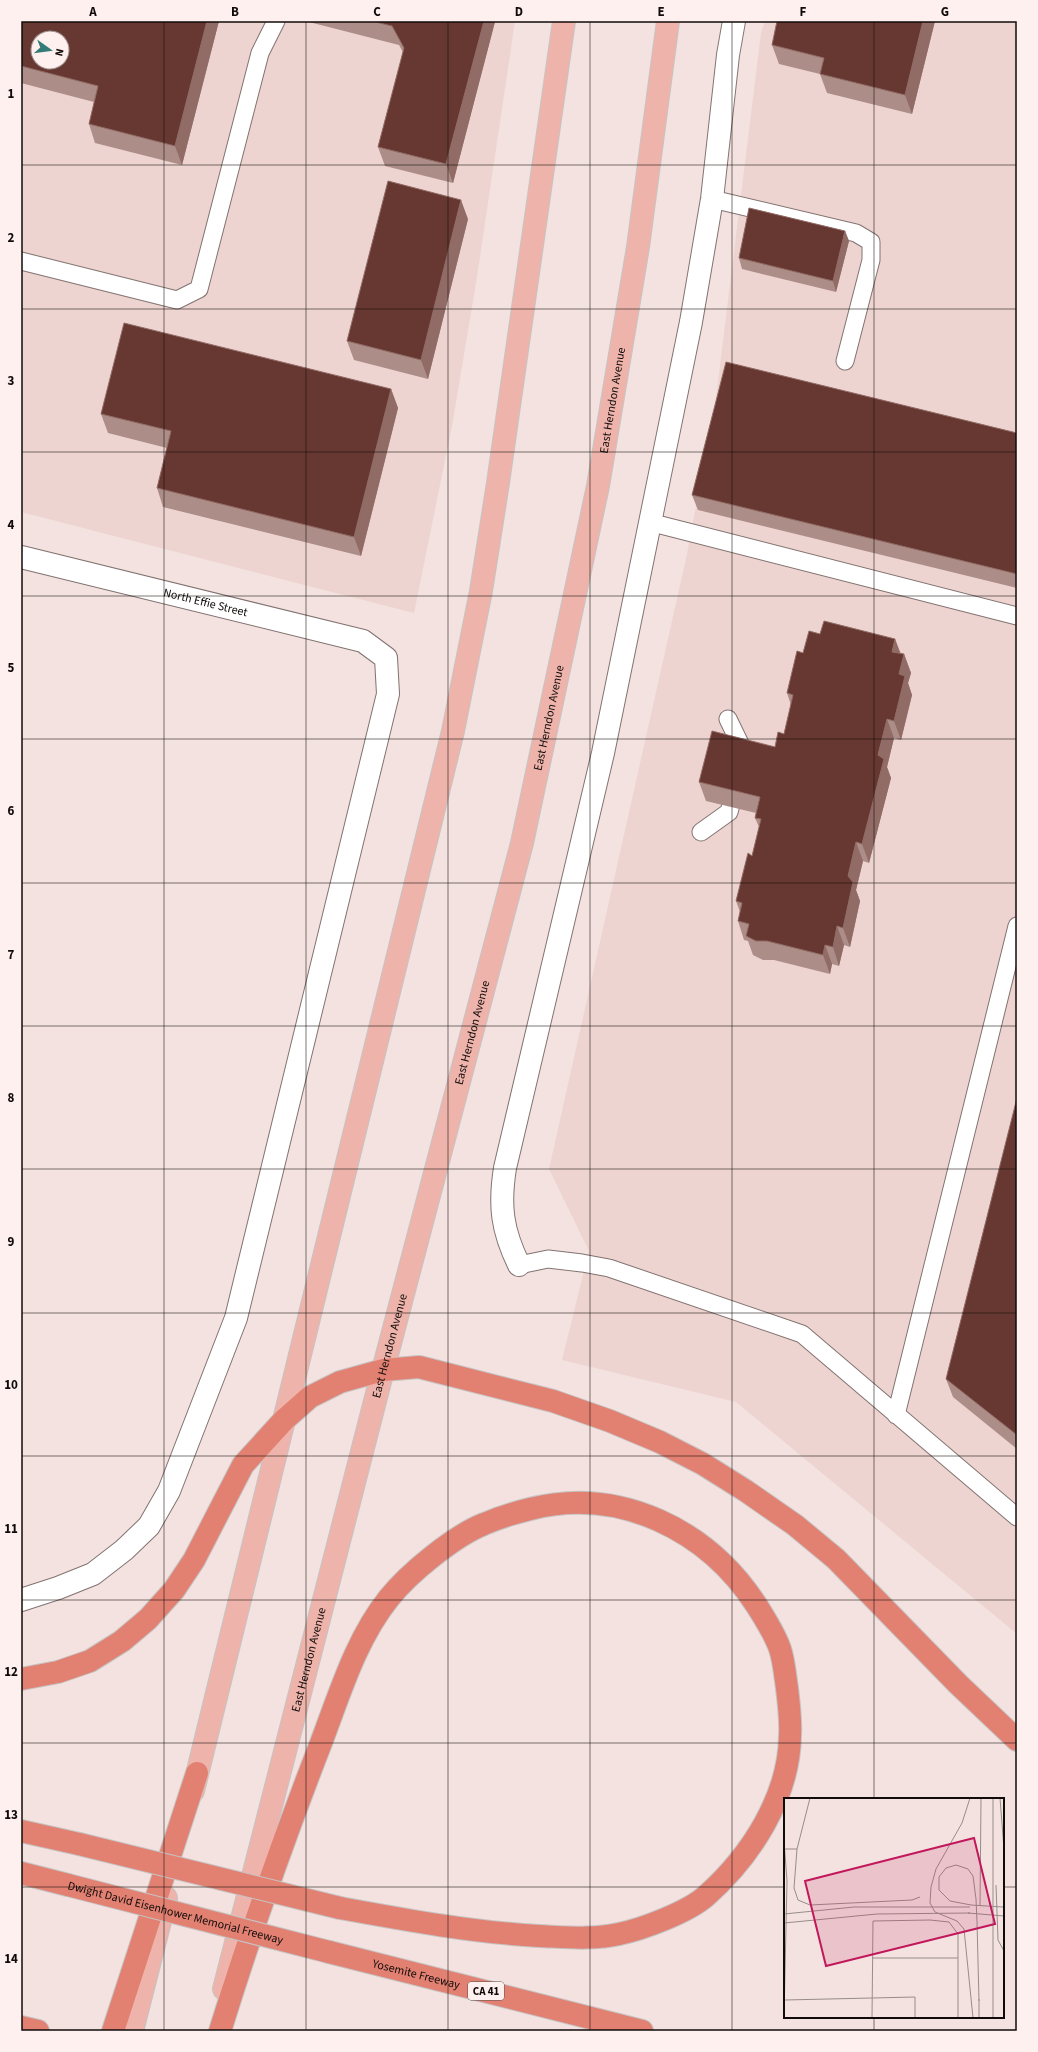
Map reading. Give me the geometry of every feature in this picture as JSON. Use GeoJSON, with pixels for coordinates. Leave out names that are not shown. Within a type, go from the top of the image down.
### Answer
{"type":"FeatureCollection","features":[{"type":"Feature","properties":{"kind":"highway"},"geometry":{"type":"LineString","coordinates":[[21,1679],[58,1672],[90,1661],[122,1640],[148,1619],[174,1590],[194,1560],[243,1465],[284,1420],[310,1397],[340,1382],[382,1370],[419,1367],[553,1401],[610,1421],[660,1442],[703,1464],[746,1491],[795,1525],[836,1559],[958,1684],[1017,1740]]}},
{"type":"Feature","properties":{"kind":"highway"},"geometry":{"type":"LineString","coordinates":[[21,1831],[79,1844],[340,1908],[452,1928],[566,1937],[616,1935],[659,1922],[704,1898],[751,1846],[771,1814],[785,1773],[790,1740],[790,1710],[779,1647],[742,1584],[704,1546],[678,1528],[640,1511],[594,1503],[571,1503],[544,1506],[482,1524],[459,1537],[422,1566],[388,1600],[363,1638],[286,1834],[220,2031]]}},
{"type":"Feature","properties":{"kind":"highway"},"geometry":{"type":"LineString","coordinates":[[113,2031],[197,1774]]}},
{"type":"Feature","properties":{"kind":"highway","name":"Dwight David Eisenhower Memorial Freeway"},"geometry":{"type":"LineString","coordinates":[[21,1873],[329,1952]]}},
{"type":"Feature","properties":{"kind":"highway","name":"Yosemite Freeway"},"geometry":{"type":"LineString","coordinates":[[329,1952],[642,2031]]}},
{"type":"Feature","properties":{"kind":"highway"},"geometry":{"type":"LineString","coordinates":[[21,2027],[37,2031]]}},
{"type":"Feature","properties":{"kind":"main road"},"geometry":{"type":"LineString","coordinates":[[132,2031],[197,1774],[455,724],[481,591],[497,490],[564,21]]}},
{"type":"Feature","properties":{"kind":"main road","name":"East Herndon Avenue"},"geometry":{"type":"LineString","coordinates":[[213,2031],[382,1370],[522,843],[598,486],[638,247],[668,21]]}},
{"type":"Feature","properties":{"kind":"street"},"geometry":{"type":"LineString","coordinates":[[519,1265],[508,1243],[502,1216],[501,1193],[505,1168],[603,753],[691,322],[712,200],[728,55],[734,21]]}},
{"type":"Feature","properties":{"kind":"street","name":"North Effie Street"},"geometry":{"type":"LineString","coordinates":[[21,557],[363,641],[386,658],[388,694],[236,1318],[169,1491],[149,1526],[124,1550],[93,1574],[58,1588],[21,1600]]}},
{"type":"Feature","properties":{"kind":"lane"},"geometry":{"type":"LineString","coordinates":[[21,261],[177,300],[199,289],[260,53],[276,21]]}},
{"type":"Feature","properties":{"kind":"lane"},"geometry":{"type":"LineString","coordinates":[[712,200],[856,233],[871,242],[871,260],[845,361]]}},
{"type":"Feature","properties":{"kind":"lane"},"geometry":{"type":"LineString","coordinates":[[649,522],[1017,616]]}},
{"type":"Feature","properties":{"kind":"lane"},"geometry":{"type":"LineString","coordinates":[[701,832],[729,812],[744,752],[728,719]]}},
{"type":"Feature","properties":{"kind":"lane"},"geometry":{"type":"LineString","coordinates":[[896,1415],[1017,926]]}},
{"type":"Feature","properties":{"kind":"lane"},"geometry":{"type":"LineString","coordinates":[[519,1265],[548,1259],[609,1268],[802,1334],[1017,1517]]}},
{"type":"Feature","properties":{"kind":"shaded area"},"geometry":{"type":"Polygon","coordinates":[[[21,21],[515,21],[477,277],[452,426],[414,613],[21,512],[21,21]]]}},
{"type":"Feature","properties":{"kind":"shaded area"},"geometry":{"type":"Polygon","coordinates":[[[765,21],[1017,21],[1017,1634],[736,1402],[562,1360],[589,1251],[549,1169],[687,554],[715,406],[761,33],[765,21]]]}},
{"type":"Feature","properties":{"kind":"building"},"geometry":{"type":"Polygon","coordinates":[[[21,21],[207,21],[175,146],[89,124],[98,86],[36,70],[70,70],[70,30],[30,30],[30,68],[21,66],[21,21]]]}},
{"type":"Feature","properties":{"kind":"building"},"geometry":{"type":"Polygon","coordinates":[[[371,21],[484,21],[446,164],[378,147],[404,48],[392,26],[371,21]]]}},
{"type":"Feature","properties":{"kind":"building"},"geometry":{"type":"Polygon","coordinates":[[[777,21],[923,21],[905,95],[820,74],[824,58],[772,45],[777,21]]]}},
{"type":"Feature","properties":{"kind":"building"},"geometry":{"type":"Polygon","coordinates":[[[388,181],[461,200],[421,360],[347,341],[388,181]]]}},
{"type":"Feature","properties":{"kind":"building"},"geometry":{"type":"Polygon","coordinates":[[[749,208],[845,231],[833,281],[739,258],[749,208]]]}},
{"type":"Feature","properties":{"kind":"building"},"geometry":{"type":"Polygon","coordinates":[[[124,323],[391,389],[354,537],[157,488],[171,431],[101,414],[124,323]]]}},
{"type":"Feature","properties":{"kind":"building"},"geometry":{"type":"Polygon","coordinates":[[[726,362],[1017,433],[1017,574],[692,495],[726,362]]]}},
{"type":"Feature","properties":{"kind":"building"},"geometry":{"type":"Polygon","coordinates":[[[824,621],[895,639],[892,652],[904,654],[899,674],[905,676],[894,721],[887,719],[878,755],[884,759],[862,844],[856,842],[848,876],[853,882],[843,928],[837,926],[833,947],[825,945],[823,955],[767,941],[756,941],[746,936],[749,924],[738,921],[742,903],[736,901],[748,853],[752,856],[761,819],[755,818],[760,797],[699,782],[712,731],[775,747],[778,732],[784,734],[793,695],[787,693],[797,651],[803,653],[809,631],[820,634],[824,621]]]}},
{"type":"Feature","properties":{"kind":"building"},"geometry":{"type":"Polygon","coordinates":[[[1017,1098],[1017,1435],[946,1379],[1017,1098]]]}}]}
